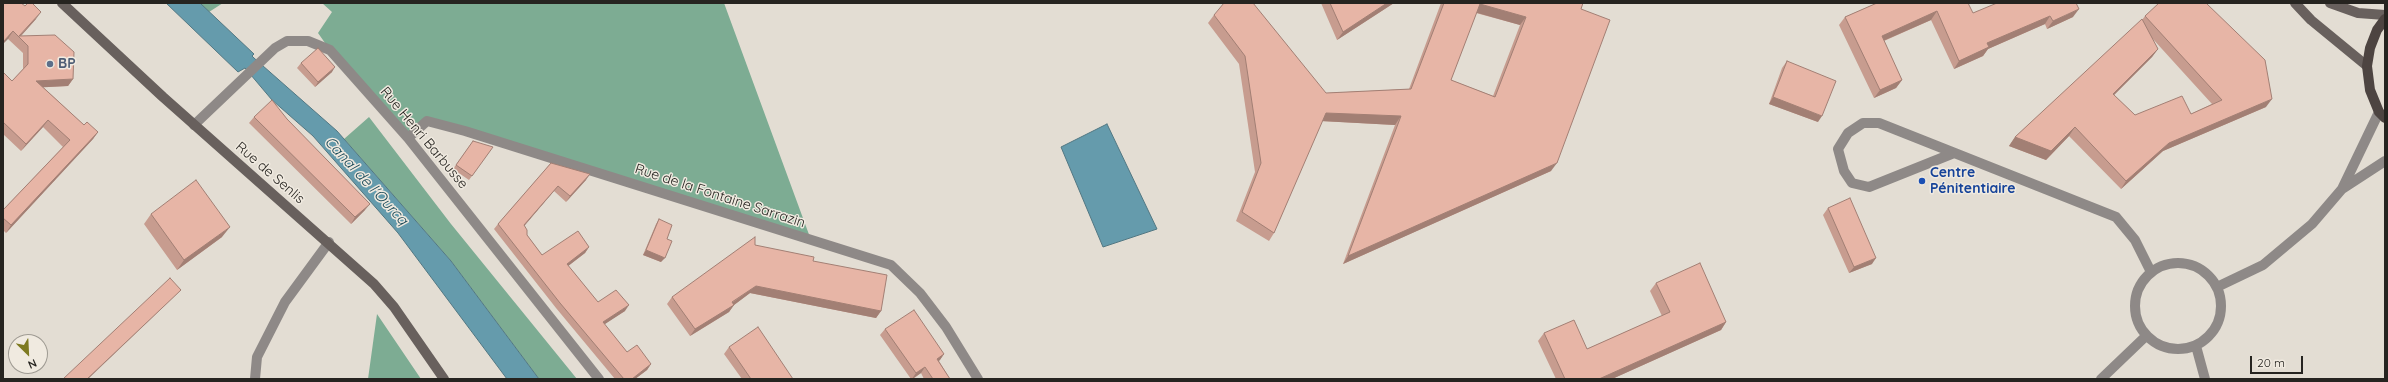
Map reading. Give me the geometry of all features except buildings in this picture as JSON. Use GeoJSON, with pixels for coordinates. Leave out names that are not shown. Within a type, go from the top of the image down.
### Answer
{"type":"FeatureCollection","features":[{"type":"Feature","properties":{"kind":"main road","name":"Rue de Senlis"},"geometry":{"type":"LineString","coordinates":[[62,3],[194,125],[329,242],[374,284],[394,307],[444,379]]}},
{"type":"Feature","properties":{"kind":"main road"},"geometry":{"type":"LineString","coordinates":[[2295,3],[2311,20],[2367,66]]}},
{"type":"Feature","properties":{"kind":"main road"},"geometry":{"type":"LineString","coordinates":[[2330,3],[2358,13],[2385,15]]}},
{"type":"Feature","properties":{"kind":"main road"},"geometry":{"type":"LineString","coordinates":[[2382,115],[2370,90],[2367,66],[2370,48],[2377,30],[2385,19]]}},
{"type":"Feature","properties":{"kind":"street","name":"Rue Henri Barbusse"},"geometry":{"type":"LineString","coordinates":[[194,125],[275,48],[287,41],[308,41],[330,50],[408,138],[599,379]]}},
{"type":"Feature","properties":{"kind":"street"},"geometry":{"type":"LineString","coordinates":[[2217,287],[2263,265],[2312,224],[2342,189],[2382,115]]}},
{"type":"Feature","properties":{"kind":"street","name":"Rue de la Fontaine Sarrazin"},"geometry":{"type":"LineString","coordinates":[[408,138],[427,122],[464,131],[891,265],[924,298],[946,326],[978,379]]}},
{"type":"Feature","properties":{"kind":"street"},"geometry":{"type":"LineString","coordinates":[[1954,153],[1869,187],[1852,182],[1844,171],[1838,150],[1848,132],[1863,123],[1879,123],[2116,217],[2135,240],[2151,272]]}},
{"type":"Feature","properties":{"kind":"street"},"geometry":{"type":"LineString","coordinates":[[2342,189],[2385,161]]}},
{"type":"Feature","properties":{"kind":"street"},"geometry":{"type":"LineString","coordinates":[[255,379],[257,357],[285,302],[329,242]]}},
{"type":"Feature","properties":{"kind":"street"},"geometry":{"type":"LineString","coordinates":[[2175,263],[2187,264],[2199,268],[2209,276],[2217,287],[2221,307],[2216,327],[2207,338],[2196,346],[2183,349],[2169,349],[2156,344],[2146,336],[2138,324],[2134,310],[2136,295],[2142,282],[2151,272],[2162,265],[2175,263]]}},
{"type":"Feature","properties":{"kind":"street"},"geometry":{"type":"LineString","coordinates":[[2101,379],[2146,336]]}},
{"type":"Feature","properties":{"kind":"street"},"geometry":{"type":"LineString","coordinates":[[2196,346],[2205,379]]}},
{"type":"Feature","properties":{"kind":"green space"},"geometry":{"type":"Polygon","coordinates":[[[200,3],[223,3],[209,12],[200,3]]]}},
{"type":"Feature","properties":{"kind":"green space"},"geometry":{"type":"Polygon","coordinates":[[[322,3],[724,3],[811,240],[428,122],[408,138],[330,50],[318,33],[332,12],[322,3]]]}},
{"type":"Feature","properties":{"kind":"green space"},"geometry":{"type":"Polygon","coordinates":[[[369,117],[451,224],[577,379],[539,379],[451,261],[344,139],[369,117]]]}},
{"type":"Feature","properties":{"kind":"green space"},"geometry":{"type":"Polygon","coordinates":[[[377,314],[421,379],[368,379],[377,314]]]}},
{"type":"Feature","properties":{"kind":"water","name":"Canal de l'Ourcq"},"geometry":{"type":"Polygon","coordinates":[[[166,3],[200,3],[254,54],[252,56],[254,58],[337,131],[451,261],[539,379],[507,379],[398,233],[313,136],[272,100],[245,68],[238,72],[166,3]]]}},
{"type":"Feature","properties":{"kind":"water"},"geometry":{"type":"Polygon","coordinates":[[[1107,124],[1157,229],[1103,247],[1061,147],[1107,124]]]}},
{"type":"Feature","properties":{"kind":"place","name":"BP"},"geometry":{"type":"Point","coordinates":[50,64]}},
{"type":"Feature","properties":{"kind":"place","name":"Centre Pénitentiaire"},"geometry":{"type":"Point","coordinates":[1922,181]}}]}
